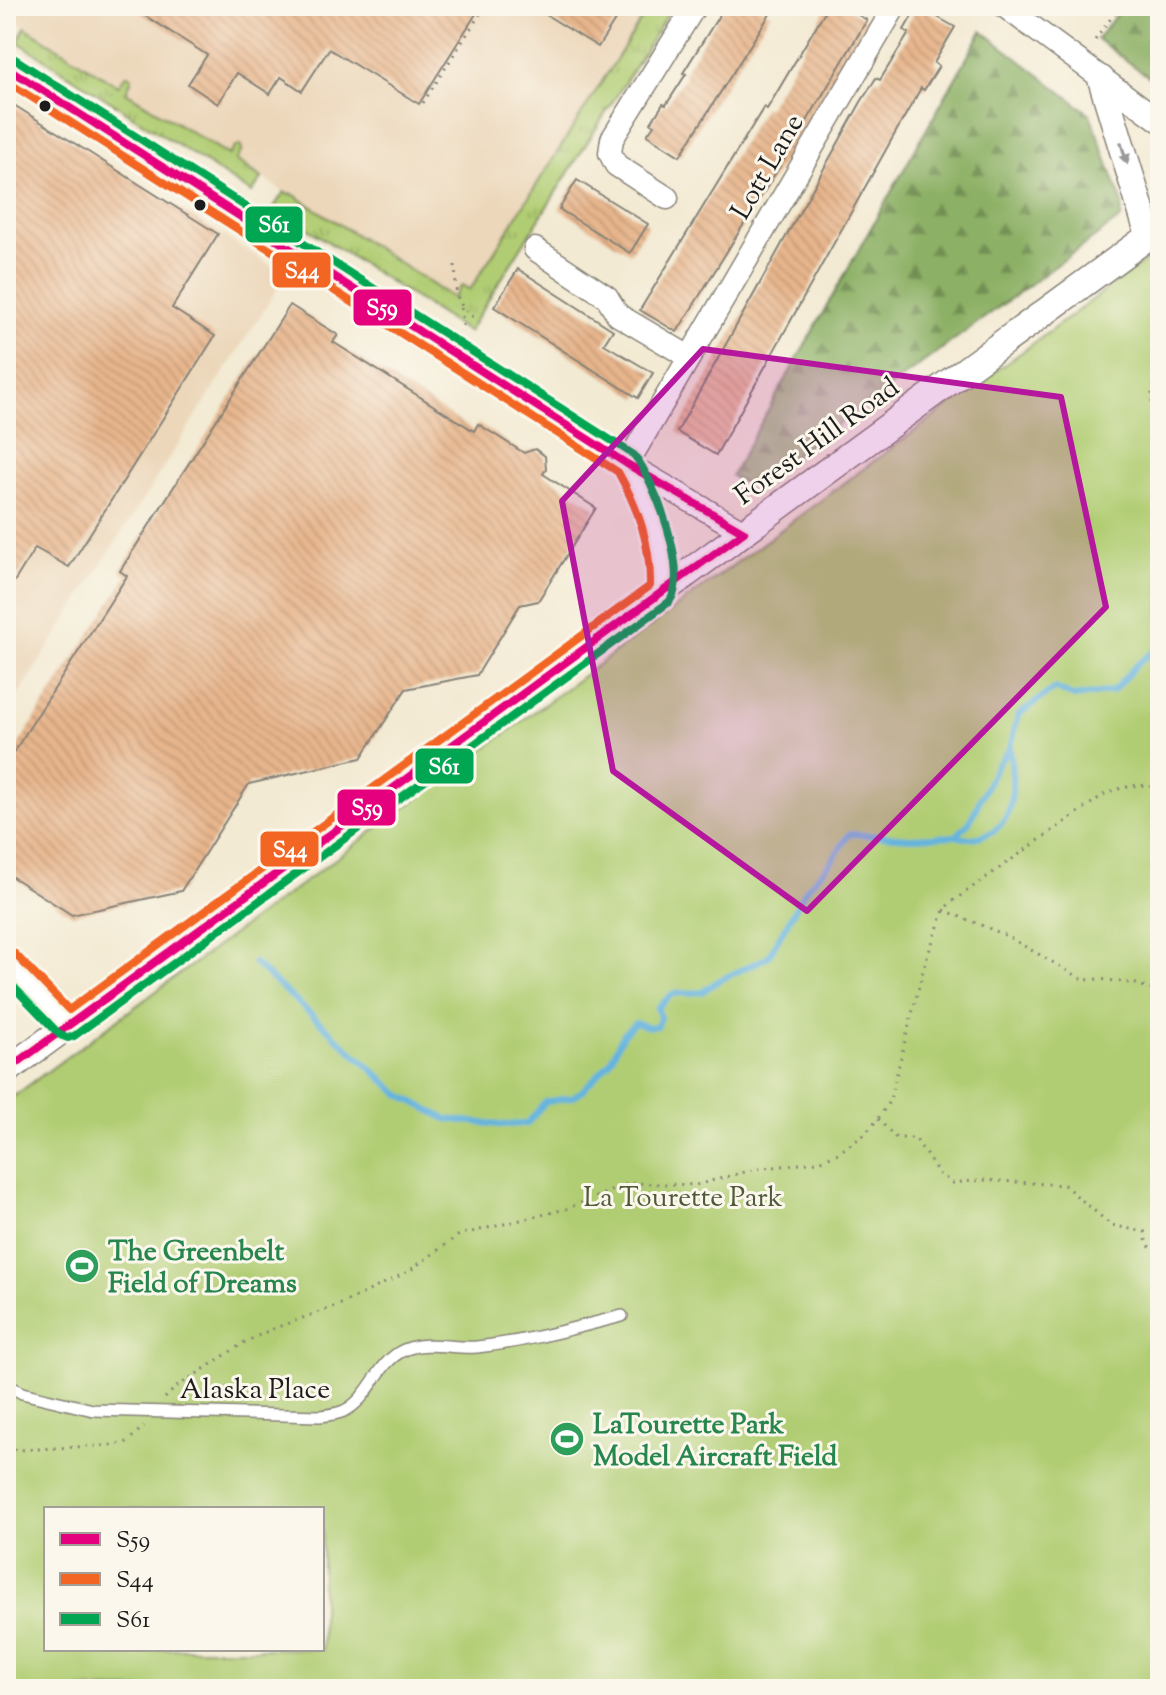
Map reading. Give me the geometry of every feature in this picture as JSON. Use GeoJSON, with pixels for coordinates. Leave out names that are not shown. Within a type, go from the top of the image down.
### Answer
{"type":"FeatureCollection","features":[{"type":"Feature","properties":{"kind":"street"},"geometry":{"type":"LineString","coordinates":[[667,198],[616,165],[610,153],[612,139],[695,6]]}},
{"type":"Feature","properties":{"kind":"street","name":"Lott Lane"},"geometry":{"type":"LineString","coordinates":[[627,464],[895,6]]}},
{"type":"Feature","properties":{"kind":"street"},"geometry":{"type":"LineString","coordinates":[[1004,6],[1160,121]]}},
{"type":"Feature","properties":{"kind":"street"},"geometry":{"type":"LineString","coordinates":[[6,67],[627,464],[744,532]]}},
{"type":"Feature","properties":{"kind":"street"},"geometry":{"type":"LineString","coordinates":[[1101,79],[1155,232]]}},
{"type":"Feature","properties":{"kind":"street","name":"Forest Hill Road"},"geometry":{"type":"LineString","coordinates":[[6,1071],[1155,232]]}},
{"type":"Feature","properties":{"kind":"street"},"geometry":{"type":"LineString","coordinates":[[535,249],[607,297],[618,315],[689,357]]}},
{"type":"Feature","properties":{"kind":"street"},"geometry":{"type":"LineString","coordinates":[[627,464],[646,496],[657,529],[664,564],[662,592]]}},
{"type":"Feature","properties":{"kind":"street"},"geometry":{"type":"LineString","coordinates":[[6,962],[68,1026]]}},
{"type":"Feature","properties":{"kind":"lane","name":"Alaska Place"},"geometry":{"type":"LineString","coordinates":[[6,1384],[22,1393],[93,1410],[320,1416],[343,1412],[357,1403],[387,1363],[402,1351],[421,1345],[475,1347],[521,1341],[622,1316]]}},
{"type":"Feature","properties":{"kind":"path"},"geometry":{"type":"LineString","coordinates":[[423,103],[485,6]]}},
{"type":"Feature","properties":{"kind":"path"},"geometry":{"type":"LineString","coordinates":[[1095,40],[1120,6]]}},
{"type":"Feature","properties":{"kind":"path"},"geometry":{"type":"LineString","coordinates":[[455,265],[464,332]]}},
{"type":"Feature","properties":{"kind":"path"},"geometry":{"type":"LineString","coordinates":[[461,308],[478,321]]}},
{"type":"Feature","properties":{"kind":"path"},"geometry":{"type":"LineString","coordinates":[[1160,380],[1152,388],[1152,423],[1160,442]]}},
{"type":"Feature","properties":{"kind":"path"},"geometry":{"type":"LineString","coordinates":[[6,1448],[95,1447],[127,1442],[175,1388],[245,1342],[339,1305],[409,1271],[459,1235],[566,1209],[630,1183],[696,1185],[756,1169],[817,1162],[838,1153],[864,1135],[890,1100],[925,963],[944,910],[950,903],[1106,793],[1140,785],[1160,790]]}},
{"type":"Feature","properties":{"kind":"path"},"geometry":{"type":"LineString","coordinates":[[944,910],[1003,934],[1084,980],[1137,984],[1160,993]]}},
{"type":"Feature","properties":{"kind":"path"},"geometry":{"type":"LineString","coordinates":[[878,1119],[896,1138],[915,1138],[939,1174],[953,1183],[982,1180],[1064,1185],[1111,1225],[1145,1232],[1147,1245],[1160,1253]]}},
{"type":"Feature","properties":{"kind":"highlighted area"},"geometry":{"type":"Polygon","coordinates":[[[703,349],[1061,397],[1106,607],[807,911],[613,771],[562,501],[703,349]]]}},
{"type":"Feature","properties":{"kind":"shaded area"},"geometry":{"type":"Polygon","coordinates":[[[6,6],[673,6],[468,332],[274,207],[284,192],[263,178],[252,193],[18,42],[25,27],[6,15],[6,6]]]}},
{"type":"Feature","properties":{"kind":"shaded area"},"geometry":{"type":"Polygon","coordinates":[[[6,100],[286,275],[6,714],[6,100]]]}},
{"type":"Feature","properties":{"kind":"green space"},"geometry":{"type":"Polygon","coordinates":[[[650,6],[673,6],[468,332],[274,207],[284,192],[291,193],[453,298],[462,285],[470,290],[650,6]]]}},
{"type":"Feature","properties":{"kind":"green space"},"geometry":{"type":"Polygon","coordinates":[[[1123,6],[1160,6],[1160,85],[1097,39],[1123,6]]]}},
{"type":"Feature","properties":{"kind":"green space"},"geometry":{"type":"Polygon","coordinates":[[[25,27],[118,86],[126,75],[131,76],[126,92],[229,155],[240,145],[242,150],[236,160],[262,178],[252,193],[18,42],[25,27]]]}},
{"type":"Feature","properties":{"kind":"green space"},"geometry":{"type":"Polygon","coordinates":[[[982,31],[1090,114],[1122,202],[1121,218],[758,483],[750,484],[731,476],[982,31]]]}},
{"type":"Feature","properties":{"kind":"green space","name":"La Tourette Park"},"geometry":{"type":"Polygon","coordinates":[[[1160,250],[1160,1689],[6,1689],[6,1102],[1160,250]]]}},
{"type":"Feature","properties":{"kind":"building"},"geometry":{"type":"Polygon","coordinates":[[[130,6],[481,6],[419,104],[329,49],[302,91],[281,77],[270,94],[237,73],[218,104],[188,84],[207,55],[130,6]]]}},
{"type":"Feature","properties":{"kind":"building"},"geometry":{"type":"Polygon","coordinates":[[[532,6],[624,6],[598,47],[532,6]]]}},
{"type":"Feature","properties":{"kind":"building"},"geometry":{"type":"Polygon","coordinates":[[[725,6],[758,6],[770,14],[680,156],[647,135],[654,125],[651,123],[686,74],[683,73],[725,6]]]}},
{"type":"Feature","properties":{"kind":"building"},"geometry":{"type":"Polygon","coordinates":[[[828,6],[842,6],[867,20],[677,332],[640,310],[828,6]]]}},
{"type":"Feature","properties":{"kind":"building"},"geometry":{"type":"Polygon","coordinates":[[[918,6],[955,27],[934,63],[939,66],[924,90],[921,88],[716,455],[677,432],[861,102],[876,78],[880,80],[909,33],[904,30],[918,6]]]}},
{"type":"Feature","properties":{"kind":"building"},"geometry":{"type":"Polygon","coordinates":[[[6,100],[218,234],[172,308],[215,336],[69,567],[35,548],[6,595],[6,100]]]}},
{"type":"Feature","properties":{"kind":"building"},"geometry":{"type":"Polygon","coordinates":[[[577,180],[648,224],[630,253],[559,209],[577,180]]]}},
{"type":"Feature","properties":{"kind":"building"},"geometry":{"type":"Polygon","coordinates":[[[518,269],[613,330],[604,344],[653,373],[638,398],[494,307],[518,269]]]}},
{"type":"Feature","properties":{"kind":"building"},"geometry":{"type":"Polygon","coordinates":[[[290,305],[338,335],[333,342],[474,431],[478,424],[524,453],[535,449],[545,456],[546,469],[543,474],[596,508],[538,601],[520,605],[477,675],[406,689],[361,758],[249,784],[181,891],[72,915],[6,873],[6,764],[127,576],[120,571],[290,305]]]}},
{"type":"Feature","properties":{"kind":"waterway"},"geometry":{"type":"LineString","coordinates":[[254,963],[399,1094],[446,1119],[500,1125],[527,1124],[545,1102],[573,1097],[582,1091],[610,1062],[623,1034],[635,1023],[658,1026],[660,1016],[657,1008],[672,994],[702,992],[768,957],[807,888],[832,861],[849,834],[911,838],[956,836],[969,823],[996,766],[1010,748],[1018,715],[1055,688],[1074,697],[1113,691],[1136,665],[1160,646]]}},
{"type":"Feature","properties":{"kind":"waterway"},"geometry":{"type":"LineString","coordinates":[[956,836],[968,838],[983,835],[998,828],[1005,819],[1012,797],[1010,748]]}},
{"type":"Feature","properties":{"kind":"transit line","name":"S61"},"geometry":{"type":"LineString","coordinates":[[6,979],[60,1035],[68,1038],[74,1036],[669,602],[675,589],[676,571],[660,505],[634,455],[12,57]]}},
{"type":"Feature","properties":{"kind":"transit line","name":"S59"},"geometry":{"type":"LineString","coordinates":[[6,67],[627,464],[744,532],[6,1071]]}},
{"type":"Feature","properties":{"kind":"transit line","name":"S44"},"geometry":{"type":"LineString","coordinates":[[6,81],[618,472],[642,527],[650,571],[650,586],[69,1010],[15,954]]}},
{"type":"Feature","properties":{"kind":"place","name":"The Greenbelt Field of Dreams"},"geometry":{"type":"Point","coordinates":[82,1266]}},
{"type":"Feature","properties":{"kind":"place","name":"LaTourette Park Model Aircraft Field"},"geometry":{"type":"Point","coordinates":[567,1439]}}]}
